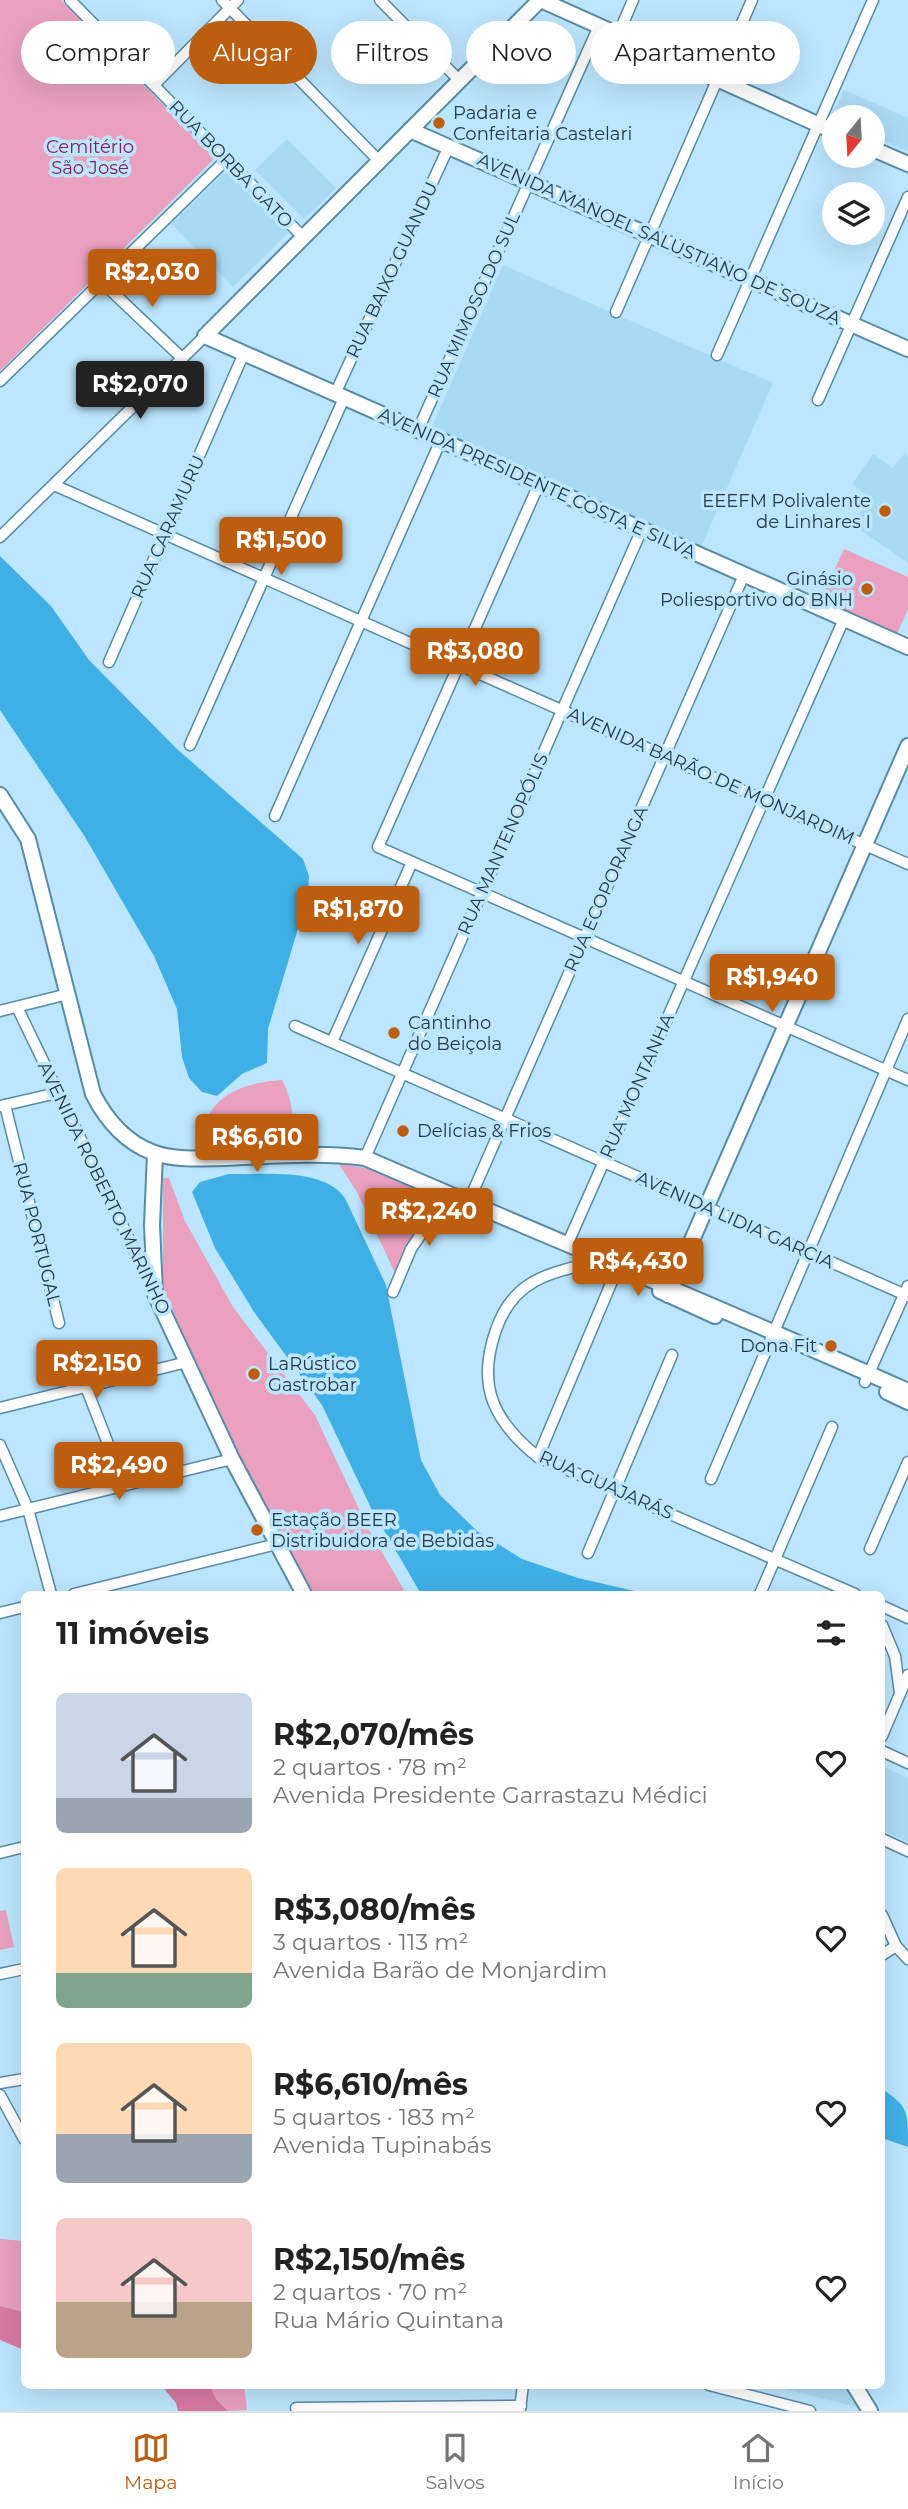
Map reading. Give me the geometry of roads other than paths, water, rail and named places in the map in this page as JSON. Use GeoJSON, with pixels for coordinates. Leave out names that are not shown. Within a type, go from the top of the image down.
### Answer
{"type":"FeatureCollection","features":[{"type":"Feature","properties":{"kind":"main road"},"geometry":{"type":"LineString","coordinates":[[205,336],[540,0],[590,22]]}},
{"type":"Feature","properties":{"kind":"main road"},"geometry":{"type":"LineString","coordinates":[[560,0],[578,16]]}},
{"type":"Feature","properties":{"kind":"main road"},"geometry":{"type":"LineString","coordinates":[[727,84],[822,126]]}},
{"type":"Feature","properties":{"kind":"main road","name":"AVENIDA MANOEL SALUSTIANO DE SOUZA"},"geometry":{"type":"LineString","coordinates":[[410,130],[908,349]]}},
{"type":"Feature","properties":{"kind":"main road"},"geometry":{"type":"LineString","coordinates":[[886,155],[908,164]]}},
{"type":"Feature","properties":{"kind":"main road","name":"AVENIDA PRESIDENTE COSTA E SILVA"},"geometry":{"type":"LineString","coordinates":[[205,336],[908,647]]}},
{"type":"Feature","properties":{"kind":"main road"},"geometry":{"type":"LineString","coordinates":[[670,1290],[908,746]]}},
{"type":"Feature","properties":{"kind":"main road"},"geometry":{"type":"LineString","coordinates":[[0,795],[28,839],[90,1083],[100,1108],[119,1131],[155,1154],[190,1158],[329,1155],[365,1158],[867,1378],[908,1391]]}},
{"type":"Feature","properties":{"kind":"main road"},"geometry":{"type":"LineString","coordinates":[[155,1154],[152,1236],[155,1293]]}},
{"type":"Feature","properties":{"kind":"main road","name":"AVENIDA ROBERTO MARINHO"},"geometry":{"type":"LineString","coordinates":[[155,1293],[232,1459],[301,1591]]}},
{"type":"Feature","properties":{"kind":"main road"},"geometry":{"type":"LineString","coordinates":[[867,1378],[908,1402]]}},
{"type":"Feature","properties":{"kind":"main road"},"geometry":{"type":"LineString","coordinates":[[856,2389],[870,2411]]}},
{"type":"Feature","properties":{"kind":"street","name":"RUA BORBA GATO"},"geometry":{"type":"LineString","coordinates":[[70,0],[303,237]]}},
{"type":"Feature","properties":{"kind":"street"},"geometry":{"type":"LineString","coordinates":[[222,0],[379,161]]}},
{"type":"Feature","properties":{"kind":"street"},"geometry":{"type":"LineString","coordinates":[[154,85],[239,0]]}},
{"type":"Feature","properties":{"kind":"street"},"geometry":{"type":"LineString","coordinates":[[380,0],[460,80]]}},
{"type":"Feature","properties":{"kind":"street"},"geometry":{"type":"LineString","coordinates":[[624,21],[633,0]]}},
{"type":"Feature","properties":{"kind":"street"},"geometry":{"type":"LineString","coordinates":[[742,21],[752,0]]}},
{"type":"Feature","properties":{"kind":"street"},"geometry":{"type":"LineString","coordinates":[[717,355],[873,0]]}},
{"type":"Feature","properties":{"kind":"street","name":"RUA MIMOSO DO SUL"},"geometry":{"type":"LineString","coordinates":[[418,430],[590,46]]}},
{"type":"Feature","properties":{"kind":"street"},"geometry":{"type":"LineString","coordinates":[[616,312],[714,84]]}},
{"type":"Feature","properties":{"kind":"street","name":"RUA BAIXO GUANDU"},"geometry":{"type":"LineString","coordinates":[[190,745],[449,146]]}},
{"type":"Feature","properties":{"kind":"street"},"geometry":{"type":"LineString","coordinates":[[0,381],[227,159]]}},
{"type":"Feature","properties":{"kind":"street"},"geometry":{"type":"LineString","coordinates":[[818,400],[908,197]]}},
{"type":"Feature","properties":{"kind":"street"},"geometry":{"type":"LineString","coordinates":[[102,282],[182,358]]}},
{"type":"Feature","properties":{"kind":"street"},"geometry":{"type":"LineString","coordinates":[[0,537],[205,336]]}},
{"type":"Feature","properties":{"kind":"street","name":"RUA CARAMURU"},"geometry":{"type":"LineString","coordinates":[[109,662],[244,353]]}},
{"type":"Feature","properties":{"kind":"street"},"geometry":{"type":"LineString","coordinates":[[275,816],[441,440]]}},
{"type":"Feature","properties":{"kind":"street"},"geometry":{"type":"LineString","coordinates":[[539,484],[378,847],[908,1080]]}},
{"type":"Feature","properties":{"kind":"street","name":"AVENIDA BARÃO DE MONJARDIM"},"geometry":{"type":"LineString","coordinates":[[54,485],[908,864]]}},
{"type":"Feature","properties":{"kind":"street","name":"RUA MANTENOPÓLIS"},"geometry":{"type":"LineString","coordinates":[[365,1158],[642,529]]}},
{"type":"Feature","properties":{"kind":"street","name":"RUA ECOPORANGA"},"geometry":{"type":"LineString","coordinates":[[468,1203],[744,575]]}},
{"type":"Feature","properties":{"kind":"street","name":"RUA MONTANHA"},"geometry":{"type":"LineString","coordinates":[[567,1245],[844,619]]}},
{"type":"Feature","properties":{"kind":"street"},"geometry":{"type":"LineString","coordinates":[[332,1042],[412,862]]}},
{"type":"Feature","properties":{"kind":"street"},"geometry":{"type":"LineString","coordinates":[[0,1011],[68,994]]}},
{"type":"Feature","properties":{"kind":"street","name":"AVENIDA ROBERTO MARINHO"},"geometry":{"type":"LineString","coordinates":[[17,1007],[155,1293]]}},
{"type":"Feature","properties":{"kind":"street"},"geometry":{"type":"LineString","coordinates":[[711,1479],[908,1019]]}},
{"type":"Feature","properties":{"kind":"street","name":"AVENIDA LIDIA GARCIA"},"geometry":{"type":"LineString","coordinates":[[295,1026],[807,1252],[907,1292]]}},
{"type":"Feature","properties":{"kind":"street"},"geometry":{"type":"LineString","coordinates":[[2,1106],[57,1093]]}},
{"type":"Feature","properties":{"kind":"street","name":"RUA PORTUGAL"},"geometry":{"type":"LineString","coordinates":[[2,1106],[59,1323]]}},
{"type":"Feature","properties":{"kind":"street"},"geometry":{"type":"LineString","coordinates":[[393,1292],[411,1249],[448,1194]]}},
{"type":"Feature","properties":{"kind":"street","name":"RUA GUAJARÁS"},"geometry":{"type":"LineString","coordinates":[[603,1261],[559,1271],[534,1282],[502,1312],[491,1342],[486,1372],[490,1397],[501,1420],[518,1441],[538,1457],[848,1591]]}},
{"type":"Feature","properties":{"kind":"street"},"geometry":{"type":"LineString","coordinates":[[538,1457],[622,1269]]}},
{"type":"Feature","properties":{"kind":"street"},"geometry":{"type":"LineString","coordinates":[[867,1378],[907,1292]]}},
{"type":"Feature","properties":{"kind":"street"},"geometry":{"type":"LineString","coordinates":[[587,1553],[672,1355]]}},
{"type":"Feature","properties":{"kind":"street"},"geometry":{"type":"LineString","coordinates":[[0,1408],[187,1362]]}},
{"type":"Feature","properties":{"kind":"street"},"geometry":{"type":"LineString","coordinates":[[86,1387],[124,1485]]}},
{"type":"Feature","properties":{"kind":"street"},"geometry":{"type":"LineString","coordinates":[[761,1591],[832,1427]]}},
{"type":"Feature","properties":{"kind":"street"},"geometry":{"type":"LineString","coordinates":[[0,1445],[28,1509],[50,1591]]}},
{"type":"Feature","properties":{"kind":"street"},"geometry":{"type":"LineString","coordinates":[[0,1516],[232,1459]]}},
{"type":"Feature","properties":{"kind":"street"},"geometry":{"type":"LineString","coordinates":[[870,1549],[908,1462]]}},
{"type":"Feature","properties":{"kind":"street"},"geometry":{"type":"LineString","coordinates":[[95,1591],[277,1544]]}},
{"type":"Feature","properties":{"kind":"street"},"geometry":{"type":"LineString","coordinates":[[0,1613],[21,1607]]}},
{"type":"Feature","properties":{"kind":"street"},"geometry":{"type":"LineString","coordinates":[[885,1607],[908,1618]]}},
{"type":"Feature","properties":{"kind":"street"},"geometry":{"type":"LineString","coordinates":[[885,1632],[895,1656],[900,1693]]}},
{"type":"Feature","properties":{"kind":"street"},"geometry":{"type":"LineString","coordinates":[[885,1729],[908,1675]]}},
{"type":"Feature","properties":{"kind":"street"},"geometry":{"type":"LineString","coordinates":[[885,1752],[908,1763]]}},
{"type":"Feature","properties":{"kind":"street"},"geometry":{"type":"LineString","coordinates":[[885,1840],[908,1851]]}},
{"type":"Feature","properties":{"kind":"street"},"geometry":{"type":"LineString","coordinates":[[0,1853],[21,1848]]}},
{"type":"Feature","properties":{"kind":"street"},"geometry":{"type":"LineString","coordinates":[[885,1922],[896,1946],[908,1959]]}},
{"type":"Feature","properties":{"kind":"street"},"geometry":{"type":"LineString","coordinates":[[885,1953],[896,1946]]}},
{"type":"Feature","properties":{"kind":"street"},"geometry":{"type":"LineString","coordinates":[[0,1974],[21,1970]]}},
{"type":"Feature","properties":{"kind":"street"},"geometry":{"type":"LineString","coordinates":[[0,2083],[21,2080]]}},
{"type":"Feature","properties":{"kind":"street"},"geometry":{"type":"LineString","coordinates":[[0,2095],[21,2134]]}},
{"type":"Feature","properties":{"kind":"street"},"geometry":{"type":"LineString","coordinates":[[296,2408],[521,2408],[523,2389]]}},
{"type":"Feature","properties":{"kind":"street"},"geometry":{"type":"LineString","coordinates":[[725,2389],[810,2411]]}},
{"type":"Feature","properties":{"kind":"water"},"geometry":{"type":"Polygon","coordinates":[[[0,556],[51,606],[89,660],[177,749],[303,859],[309,876],[308,895],[268,1029],[267,1063],[242,1074],[217,1096],[202,1092],[189,1078],[182,1057],[177,1009],[154,956],[85,837],[0,710],[0,556]]]}},
{"type":"Feature","properties":{"kind":"water"},"geometry":{"type":"Polygon","coordinates":[[[229,1174],[275,1174],[308,1177],[335,1188],[345,1198],[386,1285],[421,1460],[440,1495],[477,1531],[522,1559],[578,1578],[635,1591],[419,1591],[371,1508],[322,1405],[254,1312],[215,1248],[192,1192],[200,1182],[229,1174]]]}},
{"type":"Feature","properties":{"kind":"water"},"geometry":{"type":"Polygon","coordinates":[[[885,2091],[897,2100],[905,2111],[908,2147],[885,2139],[885,2091]]]}},
{"type":"Feature","properties":{"kind":"place","name":"Padaria e Confeitaria Castelari"},"geometry":{"type":"Point","coordinates":[439,123]}},
{"type":"Feature","properties":{"kind":"place","name":"EEEFM Polivalente de Linhares I"},"geometry":{"type":"Point","coordinates":[885,511]}},
{"type":"Feature","properties":{"kind":"place","name":"Ginásio Poliesportivo do BNH"},"geometry":{"type":"Point","coordinates":[867,589]}},
{"type":"Feature","properties":{"kind":"place","name":"Cantinho do Beiçola"},"geometry":{"type":"Point","coordinates":[394,1033]}},
{"type":"Feature","properties":{"kind":"place","name":"Delícias & Frios"},"geometry":{"type":"Point","coordinates":[403,1131]}},
{"type":"Feature","properties":{"kind":"place","name":"Dona Fit"},"geometry":{"type":"Point","coordinates":[831,1346]}},
{"type":"Feature","properties":{"kind":"place","name":"LaRústico Gastrobar"},"geometry":{"type":"Point","coordinates":[254,1374]}},
{"type":"Feature","properties":{"kind":"place","name":"Estação BEER Distribuidora de Bebidas"},"geometry":{"type":"Point","coordinates":[257,1530]}},
{"type":"Feature","properties":{"kind":"park label","name":"Cemitério São José"},"geometry":{"type":"Point","coordinates":[90,157]}}]}
